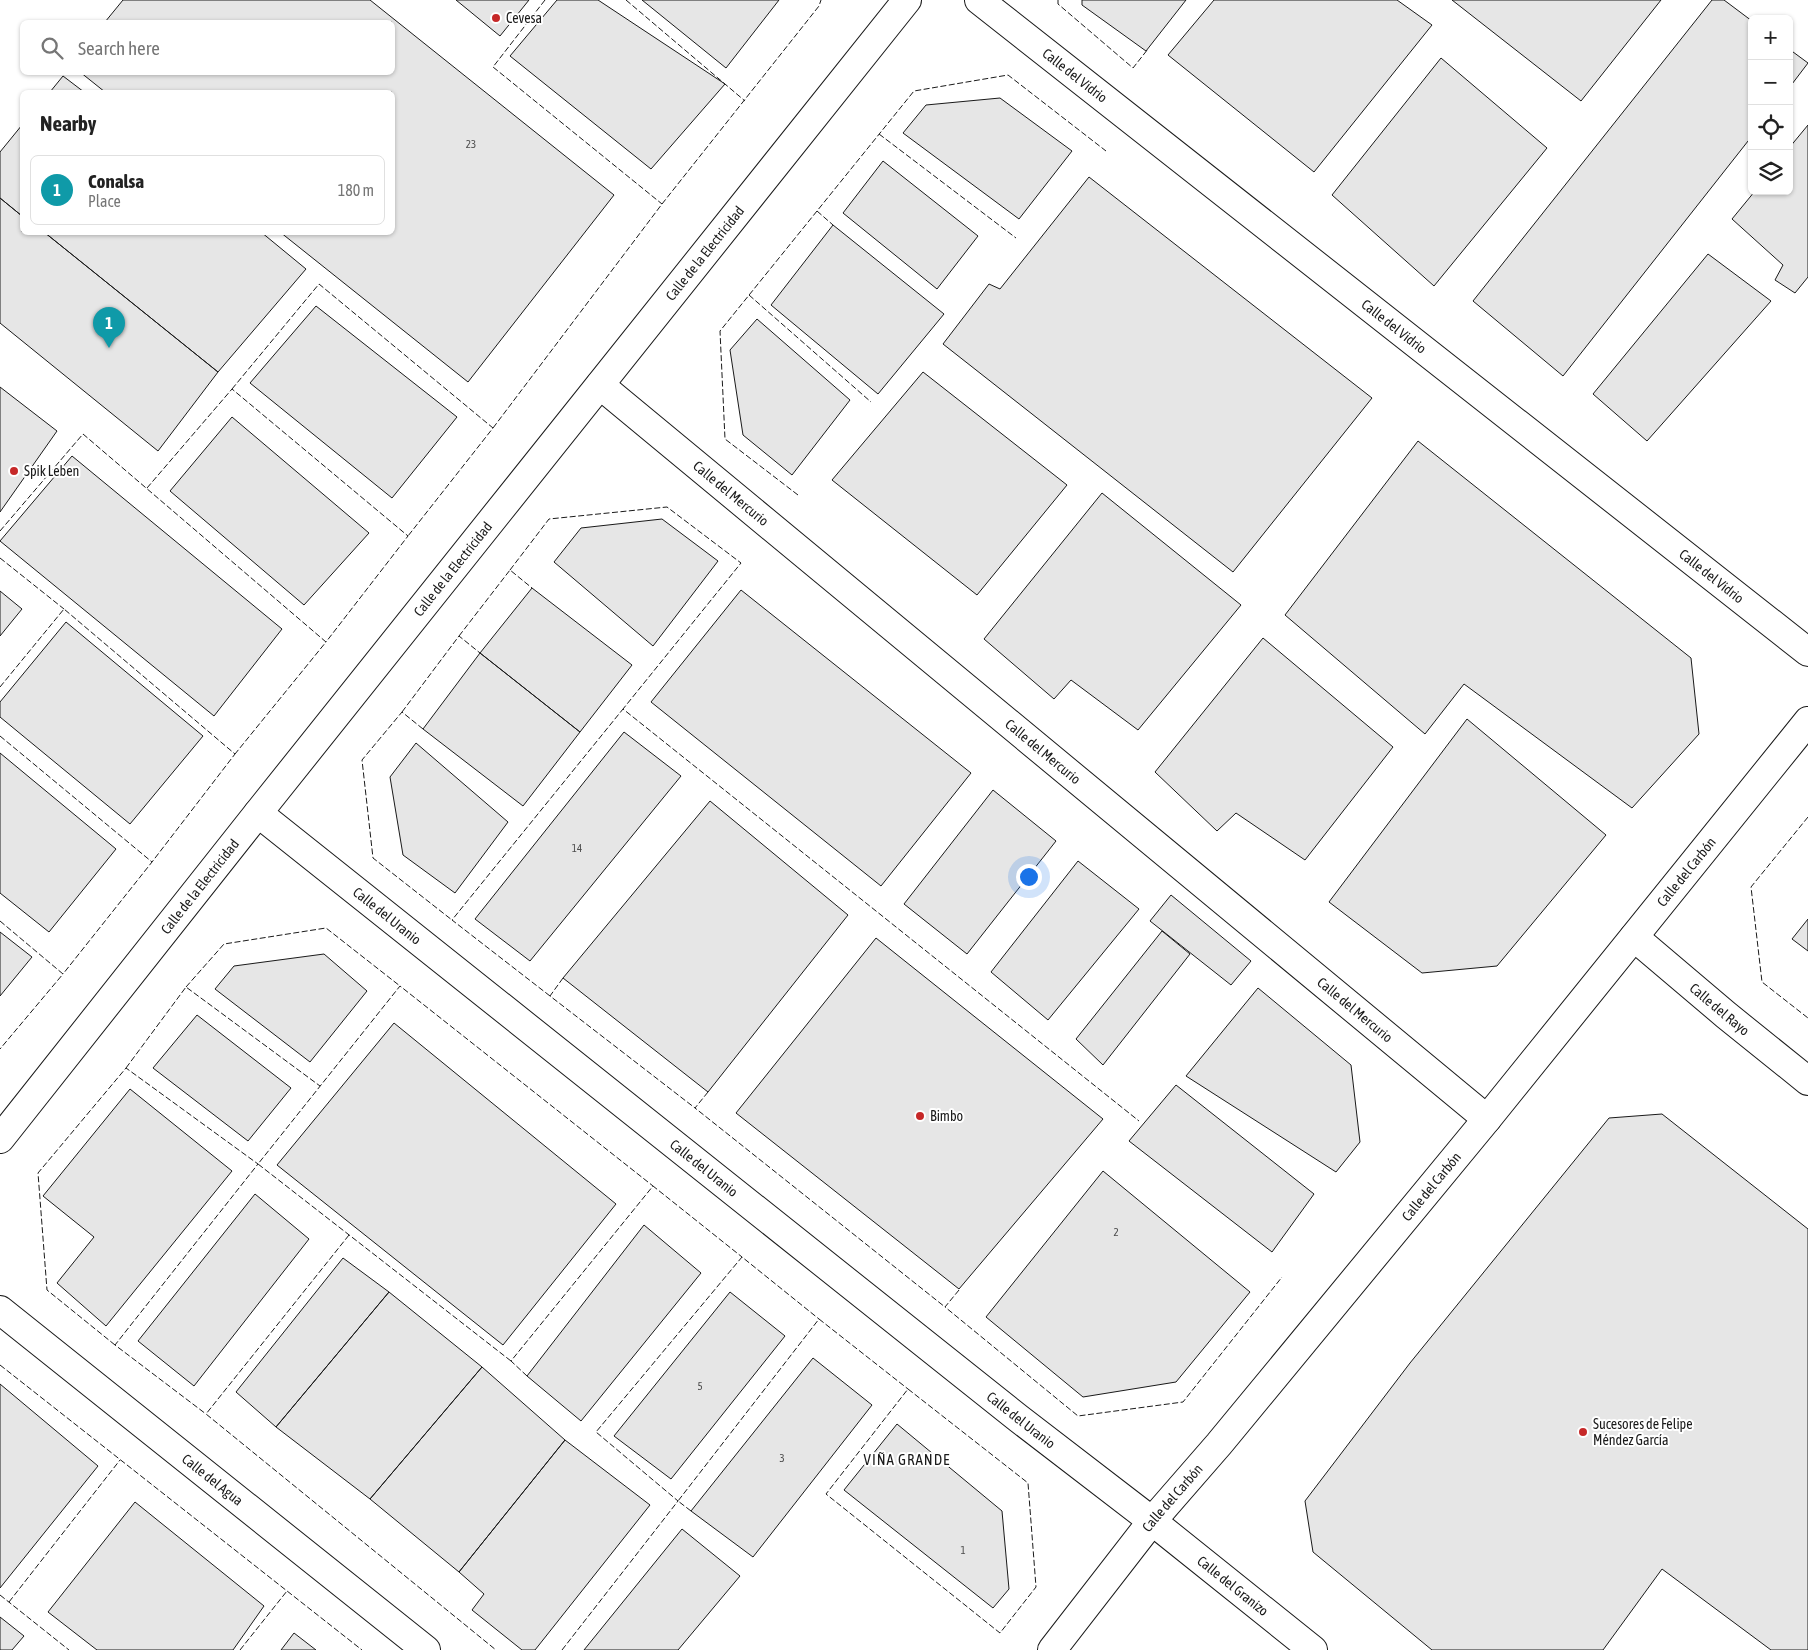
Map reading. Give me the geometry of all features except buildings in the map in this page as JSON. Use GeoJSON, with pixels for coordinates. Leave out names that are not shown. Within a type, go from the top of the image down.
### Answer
{"type":"FeatureCollection","features":[{"type":"Feature","properties":{"kind":"street","name":"Calle de la Electricidad"},"geometry":{"type":"LineString","coordinates":[[0,1139],[258,812],[907,0]]}},
{"type":"Feature","properties":{"kind":"street","name":"Calle del Vidrio"},"geometry":{"type":"LineString","coordinates":[[979,0],[1808,652]]}},
{"type":"Feature","properties":{"kind":"street","name":"Calle del Mercurio"},"geometry":{"type":"LineString","coordinates":[[600,385],[1487,1119]]}},
{"type":"Feature","properties":{"kind":"street","name":"Calle del Carbón"},"geometry":{"type":"LineString","coordinates":[[1052,1650],[1152,1521],[1225,1437],[1487,1119],[1808,721]]}},
{"type":"Feature","properties":{"kind":"street","name":"Calle del Uranio"},"geometry":{"type":"LineString","coordinates":[[258,812],[1018,1418],[1152,1521]]}},
{"type":"Feature","properties":{"kind":"street","name":"Calle del Rayo"},"geometry":{"type":"LineString","coordinates":[[1634,937],[1808,1081]]}},
{"type":"Feature","properties":{"kind":"street","name":"Calle del Agua"},"geometry":{"type":"LineString","coordinates":[[0,1310],[426,1650]]}},
{"type":"Feature","properties":{"kind":"street","name":"Calle del Granizo"},"geometry":{"type":"LineString","coordinates":[[1152,1521],[1313,1650]]}},
{"type":"Feature","properties":{"kind":"fence"},"geometry":{"type":"LineString","coordinates":[[545,0],[493,67],[662,204]]}},
{"type":"Feature","properties":{"kind":"fence"},"geometry":{"type":"LineString","coordinates":[[626,0],[745,101]]}},
{"type":"Feature","properties":{"kind":"fence"},"geometry":{"type":"LineString","coordinates":[[493,428],[662,204],[819,6],[821,0]]}},
{"type":"Feature","properties":{"kind":"fence"},"geometry":{"type":"LineString","coordinates":[[1058,0],[1058,4],[1133,68],[1148,49]]}},
{"type":"Feature","properties":{"kind":"fence"},"geometry":{"type":"LineString","coordinates":[[798,495],[725,439],[720,331],[914,91],[1008,75],[1106,151]]}},
{"type":"Feature","properties":{"kind":"fence"},"geometry":{"type":"LineString","coordinates":[[879,134],[1016,238]]}},
{"type":"Feature","properties":{"kind":"fence"},"geometry":{"type":"LineString","coordinates":[[817,211],[833,225]]}},
{"type":"Feature","properties":{"kind":"fence"},"geometry":{"type":"LineString","coordinates":[[232,389],[319,284],[493,428],[408,536]]}},
{"type":"Feature","properties":{"kind":"fence"},"geometry":{"type":"LineString","coordinates":[[749,295],[871,402]]}},
{"type":"Feature","properties":{"kind":"fence"},"geometry":{"type":"LineString","coordinates":[[147,488],[232,389],[408,536],[326,642]]}},
{"type":"Feature","properties":{"kind":"fence"},"geometry":{"type":"LineString","coordinates":[[0,531],[83,434],[326,642],[235,754]]}},
{"type":"Feature","properties":{"kind":"fence"},"geometry":{"type":"LineString","coordinates":[[510,570],[549,519],[667,507],[741,563],[623,709]]}},
{"type":"Feature","properties":{"kind":"fence"},"geometry":{"type":"LineString","coordinates":[[0,558],[64,609]]}},
{"type":"Feature","properties":{"kind":"fence"},"geometry":{"type":"LineString","coordinates":[[459,636],[510,570],[532,588]]}},
{"type":"Feature","properties":{"kind":"fence"},"geometry":{"type":"LineString","coordinates":[[0,687],[64,609],[235,754],[152,862]]}},
{"type":"Feature","properties":{"kind":"fence"},"geometry":{"type":"LineString","coordinates":[[402,712],[459,636],[480,653]]}},
{"type":"Feature","properties":{"kind":"fence"},"geometry":{"type":"LineString","coordinates":[[550,996],[452,920],[623,709],[1139,1121]]}},
{"type":"Feature","properties":{"kind":"fence"},"geometry":{"type":"LineString","coordinates":[[423,729],[402,712],[362,760],[373,858],[452,920]]}},
{"type":"Feature","properties":{"kind":"fence"},"geometry":{"type":"LineString","coordinates":[[0,736],[152,862],[63,974]]}},
{"type":"Feature","properties":{"kind":"fence"},"geometry":{"type":"LineString","coordinates":[[1808,817],[1751,887],[1762,982],[1808,1018]]}},
{"type":"Feature","properties":{"kind":"fence"},"geometry":{"type":"LineString","coordinates":[[0,921],[63,974],[0,1049]]}},
{"type":"Feature","properties":{"kind":"fence"},"geometry":{"type":"LineString","coordinates":[[186,987],[224,944],[326,928],[400,986]]}},
{"type":"Feature","properties":{"kind":"fence"},"geometry":{"type":"LineString","coordinates":[[563,978],[550,996],[695,1108]]}},
{"type":"Feature","properties":{"kind":"fence"},"geometry":{"type":"LineString","coordinates":[[511,1361],[258,1164],[400,986],[653,1186]]}},
{"type":"Feature","properties":{"kind":"fence"},"geometry":{"type":"LineString","coordinates":[[126,1068],[186,987],[320,1086]]}},
{"type":"Feature","properties":{"kind":"fence"},"geometry":{"type":"LineString","coordinates":[[115,1345],[47,1290],[38,1173],[126,1068],[258,1164],[115,1345],[206,1414]]}},
{"type":"Feature","properties":{"kind":"fence"},"geometry":{"type":"LineString","coordinates":[[708,1092],[695,1108],[945,1307]]}},
{"type":"Feature","properties":{"kind":"fence"},"geometry":{"type":"LineString","coordinates":[[527,1376],[511,1361],[653,1186],[742,1257]]}},
{"type":"Feature","properties":{"kind":"fence"},"geometry":{"type":"LineString","coordinates":[[349,1235],[206,1414],[496,1650]]}},
{"type":"Feature","properties":{"kind":"fence"},"geometry":{"type":"LineString","coordinates":[[562,1650],[678,1501],[596,1432],[742,1257],[819,1319]]}},
{"type":"Feature","properties":{"kind":"fence"},"geometry":{"type":"LineString","coordinates":[[959,1290],[945,1307],[1078,1416],[1183,1402],[1282,1277]]}},
{"type":"Feature","properties":{"kind":"fence"},"geometry":{"type":"LineString","coordinates":[[691,1511],[678,1501],[819,1319],[908,1389]]}},
{"type":"Feature","properties":{"kind":"fence"},"geometry":{"type":"LineString","coordinates":[[0,1365],[362,1650]]}},
{"type":"Feature","properties":{"kind":"fence"},"geometry":{"type":"LineString","coordinates":[[908,1389],[1028,1483],[1036,1587],[1000,1633],[826,1494],[908,1389]]}},
{"type":"Feature","properties":{"kind":"fence"},"geometry":{"type":"LineString","coordinates":[[9,1602],[120,1460]]}},
{"type":"Feature","properties":{"kind":"fence"},"geometry":{"type":"LineString","coordinates":[[240,1650],[287,1591]]}},
{"type":"Feature","properties":{"kind":"fence"},"geometry":{"type":"LineString","coordinates":[[0,1595],[69,1650]]}},
{"type":"Feature","properties":{"kind":"place","name":"Cevesa"},"geometry":{"type":"Point","coordinates":[496,18]}},
{"type":"Feature","properties":{"kind":"place","name":"Conalsa"},"geometry":{"type":"Point","coordinates":[109,348]}},
{"type":"Feature","properties":{"kind":"place","name":"Spik Leben"},"geometry":{"type":"Point","coordinates":[14,471]}},
{"type":"Feature","properties":{"kind":"place","name":"Bimbo"},"geometry":{"type":"Point","coordinates":[920,1116]}},
{"type":"Feature","properties":{"kind":"place","name":"Sucesores de Felipe Méndez García"},"geometry":{"type":"Point","coordinates":[1583,1432]}},
{"type":"Feature","properties":{"kind":"district","name":"VIÑA GRANDE"},"geometry":{"type":"Point","coordinates":[907,1460]}}]}
